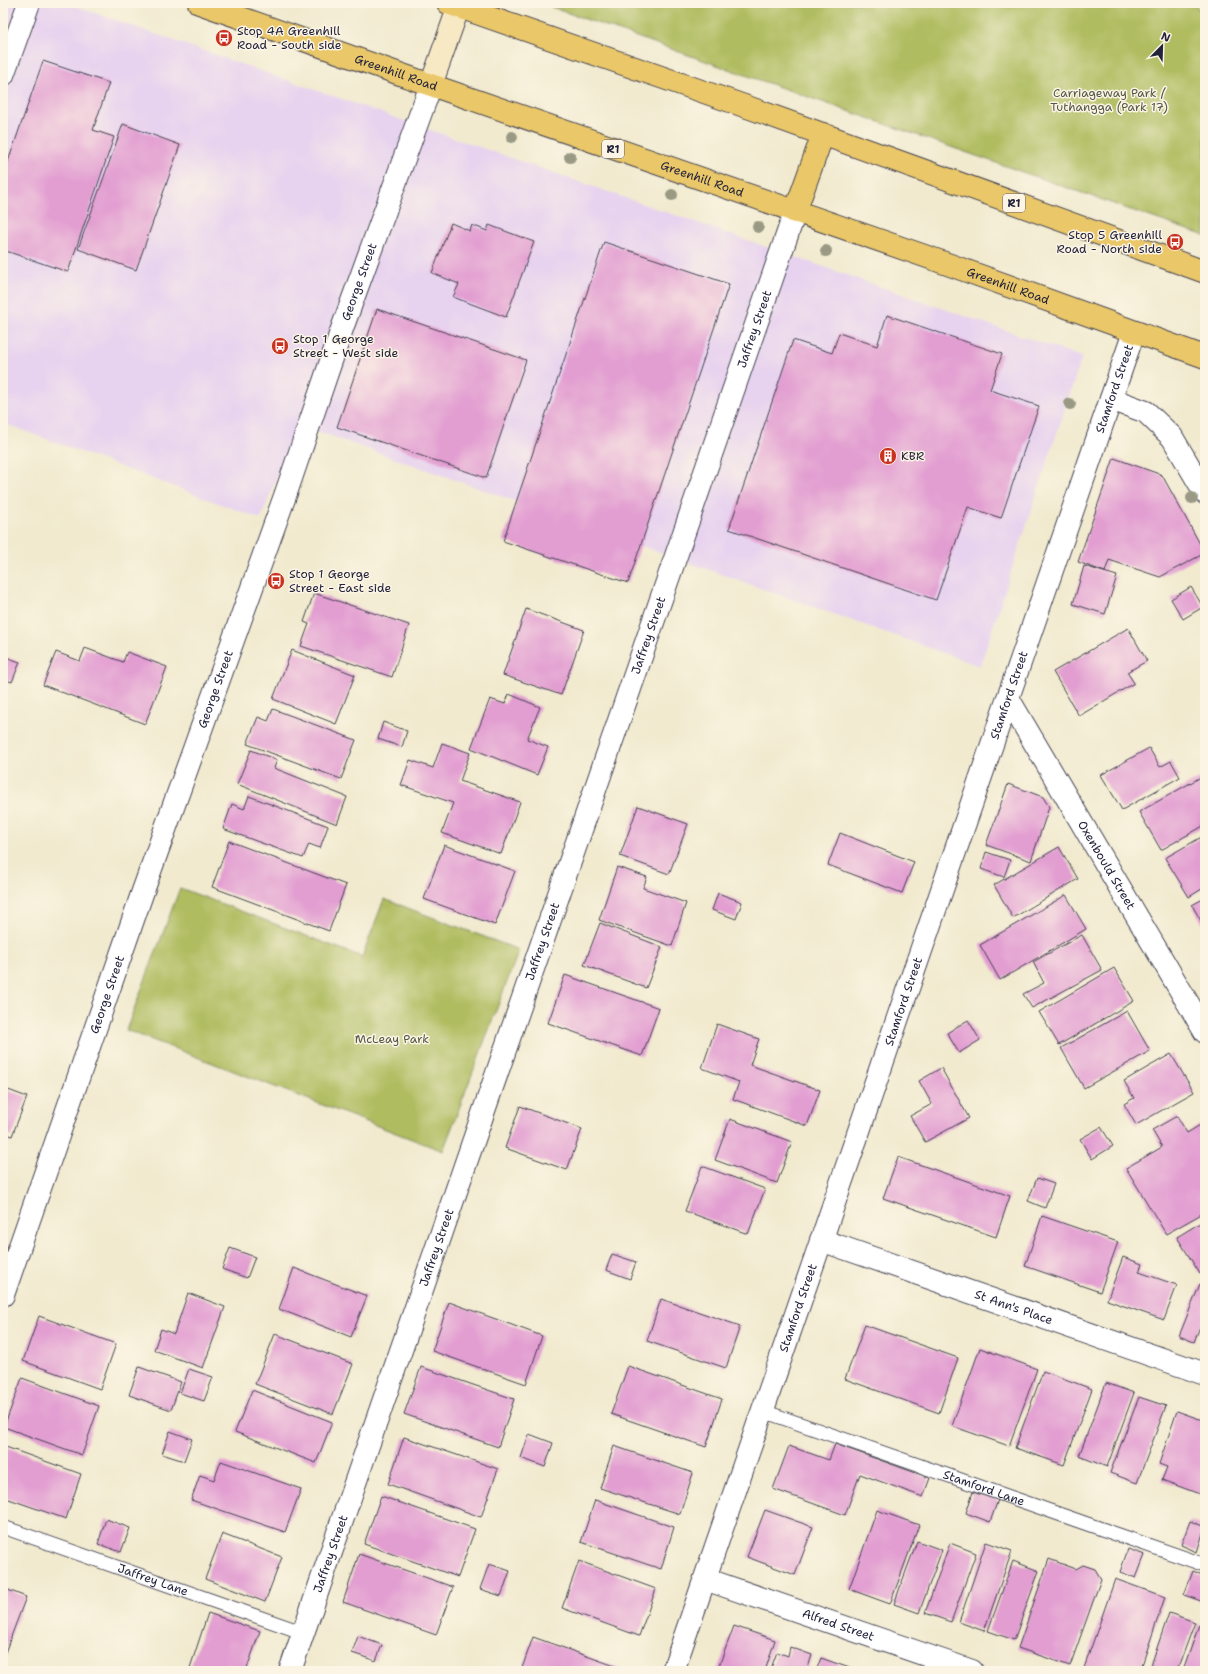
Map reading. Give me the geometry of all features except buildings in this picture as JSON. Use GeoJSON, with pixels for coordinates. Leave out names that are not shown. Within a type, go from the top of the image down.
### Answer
{"type":"FeatureCollection","features":[{"type":"Feature","properties":{"kind":"highway","name":"Greenhill Road"},"geometry":{"type":"LineString","coordinates":[[206,4],[431,85],[939,261],[1205,357]]}},
{"type":"Feature","properties":{"kind":"highway","name":"R1"},"geometry":{"type":"LineString","coordinates":[[456,4],[1205,272]]}},
{"type":"Feature","properties":{"kind":"highway"},"geometry":{"type":"LineString","coordinates":[[795,212],[822,134]]}},
{"type":"Feature","properties":{"kind":"main road"},"geometry":{"type":"LineString","coordinates":[[431,85],[456,4]]}},
{"type":"Feature","properties":{"kind":"street"},"geometry":{"type":"LineString","coordinates":[[3,75],[29,3]]}},
{"type":"Feature","properties":{"kind":"street","name":"George Street"},"geometry":{"type":"LineString","coordinates":[[3,1295],[8,1264],[146,884],[286,493],[343,326],[431,85]]}},
{"type":"Feature","properties":{"kind":"street","name":"Jaffrey Street"},"geometry":{"type":"LineString","coordinates":[[290,1671],[795,212]]}},
{"type":"Feature","properties":{"kind":"street","name":"Stamford Street"},"geometry":{"type":"LineString","coordinates":[[673,1671],[1134,332]]}},
{"type":"Feature","properties":{"kind":"street"},"geometry":{"type":"LineString","coordinates":[[1111,399],[1146,412],[1172,437],[1205,493]]}},
{"type":"Feature","properties":{"kind":"street","name":"Oxenbould Street"},"geometry":{"type":"LineString","coordinates":[[1008,698],[1205,1032]]}},
{"type":"Feature","properties":{"kind":"street","name":"St Ann's Place"},"geometry":{"type":"LineString","coordinates":[[821,1240],[1205,1374]]}},
{"type":"Feature","properties":{"kind":"street","name":"Alfred Street"},"geometry":{"type":"LineString","coordinates":[[705,1579],[972,1671]]}},
{"type":"Feature","properties":{"kind":"lane","name":"Stamford Lane"},"geometry":{"type":"LineString","coordinates":[[763,1411],[1205,1566]]}},
{"type":"Feature","properties":{"kind":"lane","name":"Jaffrey Lane"},"geometry":{"type":"LineString","coordinates":[[3,1527],[304,1633]]}},
{"type":"Feature","properties":{"kind":"shaded area"},"geometry":{"type":"Polygon","coordinates":[[[3,3],[66,3],[1082,357],[980,666],[297,424],[261,519],[3,423],[3,3]]]}},
{"type":"Feature","properties":{"kind":"green space","name":"Carriageway Park / Tuthangga (Park 17)"},"geometry":{"type":"Polygon","coordinates":[[[551,3],[1195,3],[1205,20],[1205,236],[551,7],[551,3]]]}},
{"type":"Feature","properties":{"kind":"green space","name":"McLeay Park"},"geometry":{"type":"Polygon","coordinates":[[[180,888],[362,957],[384,899],[519,950],[443,1151],[126,1030],[180,888]]]}},
{"type":"Feature","properties":{"kind":"place","name":"Stop 4A Greenhill Road - South side"},"geometry":{"type":"Point","coordinates":[224,38]}},
{"type":"Feature","properties":{"kind":"place","name":"Stop 5 Greenhill Road - North side"},"geometry":{"type":"Point","coordinates":[1175,242]}},
{"type":"Feature","properties":{"kind":"place","name":"Stop 1 George Street - West side"},"geometry":{"type":"Point","coordinates":[280,346]}},
{"type":"Feature","properties":{"kind":"place","name":"KBR"},"geometry":{"type":"Point","coordinates":[888,456]}},
{"type":"Feature","properties":{"kind":"place","name":"Stop 1 George Street - East side"},"geometry":{"type":"Point","coordinates":[276,581]}}]}
